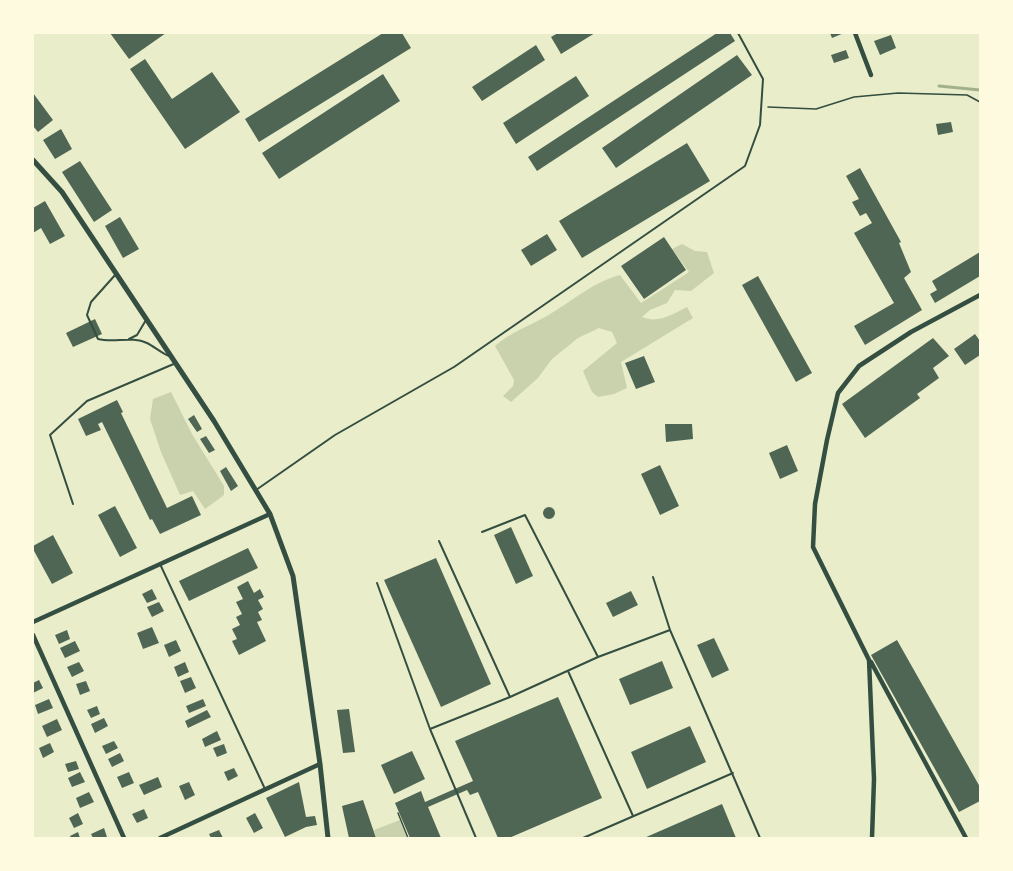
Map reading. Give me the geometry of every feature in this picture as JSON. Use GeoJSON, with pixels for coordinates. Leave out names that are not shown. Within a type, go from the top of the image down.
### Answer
{"type":"FeatureCollection","features":[{"type":"Feature","properties":{"kind":"street"},"geometry":{"type":"LineString","coordinates":[[855,33],[871,75]]}},
{"type":"Feature","properties":{"kind":"street"},"geometry":{"type":"LineString","coordinates":[[33,160],[62,192],[214,421],[270,514],[293,576],[320,764],[328,838]]}},
{"type":"Feature","properties":{"kind":"street"},"geometry":{"type":"LineString","coordinates":[[966,838],[869,660],[813,547],[815,504],[838,393],[859,366],[911,332],[980,295]]}},
{"type":"Feature","properties":{"kind":"street"},"geometry":{"type":"LineString","coordinates":[[33,622],[270,514]]}},
{"type":"Feature","properties":{"kind":"street"},"geometry":{"type":"LineString","coordinates":[[33,635],[124,838]]}},
{"type":"Feature","properties":{"kind":"street"},"geometry":{"type":"LineString","coordinates":[[869,660],[874,779],[872,838]]}},
{"type":"Feature","properties":{"kind":"street"},"geometry":{"type":"LineString","coordinates":[[160,838],[320,764]]}},
{"type":"Feature","properties":{"kind":"lane"},"geometry":{"type":"LineString","coordinates":[[256,490],[335,435],[454,367],[745,166],[760,125],[763,79],[738,33]]}},
{"type":"Feature","properties":{"kind":"lane"},"geometry":{"type":"LineString","coordinates":[[116,274],[91,302],[87,315],[98,339],[110,342],[129,339],[138,335],[147,320]]}},
{"type":"Feature","properties":{"kind":"lane"},"geometry":{"type":"LineString","coordinates":[[129,339],[147,343],[172,357]]}},
{"type":"Feature","properties":{"kind":"lane"},"geometry":{"type":"LineString","coordinates":[[73,504],[50,435],[87,401],[176,363]]}},
{"type":"Feature","properties":{"kind":"lane"},"geometry":{"type":"LineString","coordinates":[[482,532],[525,515],[598,657]]}},
{"type":"Feature","properties":{"kind":"lane"},"geometry":{"type":"LineString","coordinates":[[439,541],[510,697]]}},
{"type":"Feature","properties":{"kind":"lane"},"geometry":{"type":"LineString","coordinates":[[160,564],[265,789]]}},
{"type":"Feature","properties":{"kind":"lane"},"geometry":{"type":"LineString","coordinates":[[653,578],[670,630],[760,838]]}},
{"type":"Feature","properties":{"kind":"lane"},"geometry":{"type":"LineString","coordinates":[[377,583],[430,729],[476,838]]}},
{"type":"Feature","properties":{"kind":"lane"},"geometry":{"type":"LineString","coordinates":[[430,729],[510,697],[598,657],[670,630]]}},
{"type":"Feature","properties":{"kind":"lane"},"geometry":{"type":"LineString","coordinates":[[568,671],[633,816]]}},
{"type":"Feature","properties":{"kind":"lane"},"geometry":{"type":"LineString","coordinates":[[584,838],[733,773]]}},
{"type":"Feature","properties":{"kind":"path"},"geometry":{"type":"LineString","coordinates":[[761,107],[816,109],[854,98],[898,93],[967,95],[980,102]]}},
{"type":"Feature","properties":{"kind":"path"},"geometry":{"type":"LineString","coordinates":[[398,813],[408,838]]}},
{"type":"Feature","properties":{"kind":"green space"},"geometry":{"type":"Polygon","coordinates":[[[682,244],[695,251],[707,252],[714,273],[691,291],[675,290],[667,303],[650,310],[642,317],[660,319],[687,307],[693,318],[621,362],[627,388],[614,394],[598,397],[592,392],[583,371],[617,343],[612,332],[599,328],[578,338],[552,359],[538,378],[511,402],[503,396],[513,386],[514,380],[495,346],[591,287],[620,275],[641,303],[689,272],[672,249],[682,244]]]}},
{"type":"Feature","properties":{"kind":"green space"},"geometry":{"type":"Polygon","coordinates":[[[171,392],[192,434],[224,486],[224,495],[205,509],[193,491],[180,495],[161,452],[150,419],[153,399],[171,392]]]}},
{"type":"Feature","properties":{"kind":"green space"},"geometry":{"type":"Polygon","coordinates":[[[400,820],[407,838],[376,838],[374,830],[400,820]]]}},
{"type":"Feature","properties":{"kind":"building"},"geometry":{"type":"Polygon","coordinates":[[[110,33],[166,33],[129,59],[110,33]]]}},
{"type":"Feature","properties":{"kind":"building"},"geometry":{"type":"Polygon","coordinates":[[[383,33],[402,33],[411,48],[259,142],[245,119],[383,33]]]}},
{"type":"Feature","properties":{"kind":"building"},"geometry":{"type":"Polygon","coordinates":[[[558,33],[595,33],[561,54],[551,37],[558,33]]]}},
{"type":"Feature","properties":{"kind":"building"},"geometry":{"type":"Polygon","coordinates":[[[717,33],[730,33],[735,41],[537,171],[528,157],[717,33]]]}},
{"type":"Feature","properties":{"kind":"building"},"geometry":{"type":"Polygon","coordinates":[[[830,33],[844,33],[832,38],[830,33]]]}},
{"type":"Feature","properties":{"kind":"building"},"geometry":{"type":"Polygon","coordinates":[[[891,35],[896,48],[880,55],[874,41],[891,35]]]}},
{"type":"Feature","properties":{"kind":"building"},"geometry":{"type":"Polygon","coordinates":[[[536,45],[545,60],[482,101],[472,87],[536,45]]]}},
{"type":"Feature","properties":{"kind":"building"},"geometry":{"type":"Polygon","coordinates":[[[846,50],[849,58],[834,63],[831,55],[846,50]]]}},
{"type":"Feature","properties":{"kind":"building"},"geometry":{"type":"Polygon","coordinates":[[[737,55],[752,75],[616,168],[602,148],[737,55]]]}},
{"type":"Feature","properties":{"kind":"building"},"geometry":{"type":"Polygon","coordinates":[[[145,59],[172,99],[212,72],[240,112],[185,149],[130,69],[145,59]]]}},
{"type":"Feature","properties":{"kind":"building"},"geometry":{"type":"Polygon","coordinates":[[[383,74],[400,101],[279,179],[262,153],[383,74]]]}},
{"type":"Feature","properties":{"kind":"building"},"geometry":{"type":"Polygon","coordinates":[[[576,76],[589,96],[516,144],[503,123],[576,76]]]}},
{"type":"Feature","properties":{"kind":"building"},"geometry":{"type":"Polygon","coordinates":[[[33,93],[53,120],[38,132],[33,126],[33,93]]]}},
{"type":"Feature","properties":{"kind":"building"},"geometry":{"type":"Polygon","coordinates":[[[951,122],[953,132],[938,135],[936,124],[951,122]]]}},
{"type":"Feature","properties":{"kind":"building"},"geometry":{"type":"Polygon","coordinates":[[[61,129],[72,149],[55,159],[43,140],[61,129]]]}},
{"type":"Feature","properties":{"kind":"building"},"geometry":{"type":"Polygon","coordinates":[[[687,143],[710,181],[582,258],[559,221],[687,143]]]}},
{"type":"Feature","properties":{"kind":"building"},"geometry":{"type":"Polygon","coordinates":[[[80,161],[112,210],[94,222],[62,172],[80,161]]]}},
{"type":"Feature","properties":{"kind":"building"},"geometry":{"type":"Polygon","coordinates":[[[860,168],[901,242],[899,243],[911,272],[904,278],[922,310],[865,345],[854,326],[894,303],[854,233],[872,223],[866,213],[860,216],[852,202],[859,199],[846,176],[860,168]]]}},
{"type":"Feature","properties":{"kind":"building"},"geometry":{"type":"Polygon","coordinates":[[[45,201],[65,236],[50,244],[41,228],[33,233],[33,208],[45,201]]]}},
{"type":"Feature","properties":{"kind":"building"},"geometry":{"type":"Polygon","coordinates":[[[120,217],[139,249],[123,258],[105,226],[120,217]]]}},
{"type":"Feature","properties":{"kind":"building"},"geometry":{"type":"Polygon","coordinates":[[[547,234],[557,250],[531,266],[521,250],[547,234]]]}},
{"type":"Feature","properties":{"kind":"building"},"geometry":{"type":"Polygon","coordinates":[[[664,237],[686,270],[644,299],[621,266],[664,237]]]}},
{"type":"Feature","properties":{"kind":"building"},"geometry":{"type":"Polygon","coordinates":[[[980,252],[980,276],[935,303],[930,294],[937,290],[932,281],[980,252]]]}},
{"type":"Feature","properties":{"kind":"building"},"geometry":{"type":"Polygon","coordinates":[[[758,276],[812,373],[796,382],[742,285],[758,276]]]}},
{"type":"Feature","properties":{"kind":"building"},"geometry":{"type":"Polygon","coordinates":[[[95,319],[102,334],[73,347],[66,333],[95,319]]]}},
{"type":"Feature","properties":{"kind":"building"},"geometry":{"type":"Polygon","coordinates":[[[975,334],[980,341],[980,355],[965,365],[954,349],[975,334]]]}},
{"type":"Feature","properties":{"kind":"building"},"geometry":{"type":"Polygon","coordinates":[[[933,338],[949,356],[933,368],[939,378],[917,394],[920,398],[865,438],[842,404],[933,338]]]}},
{"type":"Feature","properties":{"kind":"building"},"geometry":{"type":"Polygon","coordinates":[[[644,356],[655,382],[636,389],[625,363],[644,356]]]}},
{"type":"Feature","properties":{"kind":"building"},"geometry":{"type":"Polygon","coordinates":[[[117,400],[123,412],[121,413],[167,508],[192,496],[201,515],[160,534],[152,519],[150,520],[102,422],[98,424],[101,430],[86,436],[78,419],[117,400]]]}},
{"type":"Feature","properties":{"kind":"building"},"geometry":{"type":"Polygon","coordinates":[[[194,415],[202,429],[197,432],[188,419],[194,415]]]}},
{"type":"Feature","properties":{"kind":"building"},"geometry":{"type":"Polygon","coordinates":[[[665,424],[692,424],[693,439],[666,442],[665,424]]]}},
{"type":"Feature","properties":{"kind":"building"},"geometry":{"type":"Polygon","coordinates":[[[206,436],[215,450],[209,453],[200,439],[206,436]]]}},
{"type":"Feature","properties":{"kind":"building"},"geometry":{"type":"Polygon","coordinates":[[[787,445],[798,471],[780,479],[769,453],[787,445]]]}},
{"type":"Feature","properties":{"kind":"building"},"geometry":{"type":"Polygon","coordinates":[[[660,465],[679,506],[660,515],[641,474],[660,465]]]}},
{"type":"Feature","properties":{"kind":"building"},"geometry":{"type":"Polygon","coordinates":[[[226,467],[238,486],[231,491],[220,471],[226,467]]]}},
{"type":"Feature","properties":{"kind":"building"},"geometry":{"type":"Polygon","coordinates":[[[115,506],[137,548],[120,557],[98,515],[115,506]]]}},
{"type":"Feature","properties":{"kind":"building"},"geometry":{"type":"Polygon","coordinates":[[[551,507],[555,513],[551,519],[547,519],[543,511],[551,507]]]}},
{"type":"Feature","properties":{"kind":"building"},"geometry":{"type":"Polygon","coordinates":[[[511,527],[533,576],[516,584],[494,535],[511,527]]]}},
{"type":"Feature","properties":{"kind":"building"},"geometry":{"type":"Polygon","coordinates":[[[53,535],[73,573],[52,584],[33,546],[53,535]]]}},
{"type":"Feature","properties":{"kind":"building"},"geometry":{"type":"Polygon","coordinates":[[[248,548],[258,568],[189,601],[179,581],[248,548]]]}},
{"type":"Feature","properties":{"kind":"building"},"geometry":{"type":"Polygon","coordinates":[[[436,558],[491,684],[441,707],[384,580],[436,558]]]}},
{"type":"Feature","properties":{"kind":"building"},"geometry":{"type":"Polygon","coordinates":[[[248,581],[254,593],[260,589],[264,597],[258,600],[263,609],[258,612],[262,620],[257,622],[266,641],[239,655],[232,641],[237,639],[232,629],[240,625],[236,617],[242,614],[236,602],[243,599],[237,587],[248,581]]]}},
{"type":"Feature","properties":{"kind":"building"},"geometry":{"type":"Polygon","coordinates":[[[152,589],[157,599],[147,603],[142,594],[152,589]]]}},
{"type":"Feature","properties":{"kind":"building"},"geometry":{"type":"Polygon","coordinates":[[[631,591],[638,605],[613,617],[606,603],[631,591]]]}},
{"type":"Feature","properties":{"kind":"building"},"geometry":{"type":"Polygon","coordinates":[[[159,602],[164,611],[152,617],[147,607],[159,602]]]}},
{"type":"Feature","properties":{"kind":"building"},"geometry":{"type":"Polygon","coordinates":[[[152,627],[159,643],[143,649],[137,633],[152,627]]]}},
{"type":"Feature","properties":{"kind":"building"},"geometry":{"type":"Polygon","coordinates":[[[67,630],[70,639],[59,644],[55,635],[67,630]]]}},
{"type":"Feature","properties":{"kind":"building"},"geometry":{"type":"Polygon","coordinates":[[[714,638],[729,670],[712,678],[697,645],[714,638]]]}},
{"type":"Feature","properties":{"kind":"building"},"geometry":{"type":"Polygon","coordinates":[[[176,640],[181,651],[169,657],[164,645],[176,640]]]}},
{"type":"Feature","properties":{"kind":"building"},"geometry":{"type":"Polygon","coordinates":[[[897,640],[980,787],[980,801],[959,812],[871,655],[897,640]]]}},
{"type":"Feature","properties":{"kind":"building"},"geometry":{"type":"Polygon","coordinates":[[[75,641],[80,651],[65,658],[60,648],[75,641]]]}},
{"type":"Feature","properties":{"kind":"building"},"geometry":{"type":"Polygon","coordinates":[[[662,661],[673,688],[630,705],[619,679],[662,661]]]}},
{"type":"Feature","properties":{"kind":"building"},"geometry":{"type":"Polygon","coordinates":[[[79,662],[84,671],[72,677],[67,667],[79,662]]]}},
{"type":"Feature","properties":{"kind":"building"},"geometry":{"type":"Polygon","coordinates":[[[185,662],[189,672],[178,677],[174,667],[185,662]]]}},
{"type":"Feature","properties":{"kind":"building"},"geometry":{"type":"Polygon","coordinates":[[[191,677],[196,688],[185,693],[180,681],[191,677]]]}},
{"type":"Feature","properties":{"kind":"building"},"geometry":{"type":"Polygon","coordinates":[[[39,680],[43,688],[33,693],[33,683],[39,680]]]}},
{"type":"Feature","properties":{"kind":"building"},"geometry":{"type":"Polygon","coordinates":[[[86,681],[90,691],[80,695],[76,684],[86,681]]]}},
{"type":"Feature","properties":{"kind":"building"},"geometry":{"type":"Polygon","coordinates":[[[558,697],[602,798],[509,838],[498,838],[478,792],[470,795],[467,790],[428,807],[441,838],[410,838],[395,803],[421,791],[425,802],[473,781],[455,741],[558,697]]]}},
{"type":"Feature","properties":{"kind":"building"},"geometry":{"type":"Polygon","coordinates":[[[49,699],[53,708],[38,714],[35,705],[49,699]]]}},
{"type":"Feature","properties":{"kind":"building"},"geometry":{"type":"Polygon","coordinates":[[[203,699],[206,706],[189,713],[186,706],[203,699]]]}},
{"type":"Feature","properties":{"kind":"building"},"geometry":{"type":"Polygon","coordinates":[[[97,706],[100,714],[91,718],[87,710],[97,706]]]}},
{"type":"Feature","properties":{"kind":"building"},"geometry":{"type":"Polygon","coordinates":[[[349,709],[355,752],[343,753],[337,710],[349,709]]]}},
{"type":"Feature","properties":{"kind":"building"},"geometry":{"type":"Polygon","coordinates":[[[207,710],[211,717],[188,728],[185,721],[207,710]]]}},
{"type":"Feature","properties":{"kind":"building"},"geometry":{"type":"Polygon","coordinates":[[[104,718],[108,726],[95,733],[91,724],[104,718]]]}},
{"type":"Feature","properties":{"kind":"building"},"geometry":{"type":"Polygon","coordinates":[[[57,719],[62,730],[47,737],[42,726],[57,719]]]}},
{"type":"Feature","properties":{"kind":"building"},"geometry":{"type":"Polygon","coordinates":[[[690,726],[706,762],[647,789],[631,752],[690,726]]]}},
{"type":"Feature","properties":{"kind":"building"},"geometry":{"type":"Polygon","coordinates":[[[217,731],[221,740],[205,747],[202,739],[217,731]]]}},
{"type":"Feature","properties":{"kind":"building"},"geometry":{"type":"Polygon","coordinates":[[[114,741],[118,748],[106,754],[102,746],[114,741]]]}},
{"type":"Feature","properties":{"kind":"building"},"geometry":{"type":"Polygon","coordinates":[[[50,743],[54,752],[43,758],[39,748],[50,743]]]}},
{"type":"Feature","properties":{"kind":"building"},"geometry":{"type":"Polygon","coordinates":[[[224,744],[227,753],[217,757],[213,748],[224,744]]]}},
{"type":"Feature","properties":{"kind":"building"},"geometry":{"type":"Polygon","coordinates":[[[412,751],[425,779],[394,794],[381,765],[412,751]]]}},
{"type":"Feature","properties":{"kind":"building"},"geometry":{"type":"Polygon","coordinates":[[[120,753],[124,761],[112,767],[108,759],[120,753]]]}},
{"type":"Feature","properties":{"kind":"building"},"geometry":{"type":"Polygon","coordinates":[[[76,761],[79,769],[68,772],[65,764],[76,761]]]}},
{"type":"Feature","properties":{"kind":"building"},"geometry":{"type":"Polygon","coordinates":[[[234,768],[238,776],[228,781],[224,772],[234,768]]]}},
{"type":"Feature","properties":{"kind":"building"},"geometry":{"type":"Polygon","coordinates":[[[80,772],[85,782],[72,787],[68,778],[80,772]]]}},
{"type":"Feature","properties":{"kind":"building"},"geometry":{"type":"Polygon","coordinates":[[[129,772],[134,783],[122,788],[117,777],[129,772]]]}},
{"type":"Feature","properties":{"kind":"building"},"geometry":{"type":"Polygon","coordinates":[[[158,777],[162,787],[144,795],[139,785],[158,777]]]}},
{"type":"Feature","properties":{"kind":"building"},"geometry":{"type":"Polygon","coordinates":[[[189,782],[195,795],[185,800],[179,786],[189,782]]]}},
{"type":"Feature","properties":{"kind":"building"},"geometry":{"type":"Polygon","coordinates":[[[299,782],[306,817],[315,816],[317,825],[306,827],[285,837],[266,798],[299,782]]]}},
{"type":"Feature","properties":{"kind":"building"},"geometry":{"type":"Polygon","coordinates":[[[89,792],[94,802],[80,808],[76,798],[89,792]]]}},
{"type":"Feature","properties":{"kind":"building"},"geometry":{"type":"Polygon","coordinates":[[[363,800],[376,838],[349,838],[342,806],[363,800]]]}},
{"type":"Feature","properties":{"kind":"building"},"geometry":{"type":"Polygon","coordinates":[[[722,804],[736,838],[644,838],[722,804]]]}},
{"type":"Feature","properties":{"kind":"building"},"geometry":{"type":"Polygon","coordinates":[[[144,809],[148,818],[137,823],[132,814],[144,809]]]}},
{"type":"Feature","properties":{"kind":"building"},"geometry":{"type":"Polygon","coordinates":[[[78,813],[83,824],[74,828],[69,818],[78,813]]]}},
{"type":"Feature","properties":{"kind":"building"},"geometry":{"type":"Polygon","coordinates":[[[255,813],[263,828],[254,833],[246,818],[255,813]]]}},
{"type":"Feature","properties":{"kind":"building"},"geometry":{"type":"Polygon","coordinates":[[[104,828],[107,837],[93,838],[91,834],[104,828]]]}},
{"type":"Feature","properties":{"kind":"building"},"geometry":{"type":"Polygon","coordinates":[[[219,830],[223,838],[211,838],[209,834],[219,830]]]}},
{"type":"Feature","properties":{"kind":"building"},"geometry":{"type":"Polygon","coordinates":[[[78,832],[80,838],[71,838],[70,836],[78,832]]]}},
{"type":"Feature","properties":{"kind":"waterway"},"geometry":{"type":"LineString","coordinates":[[939,86],[980,90]]}}]}
